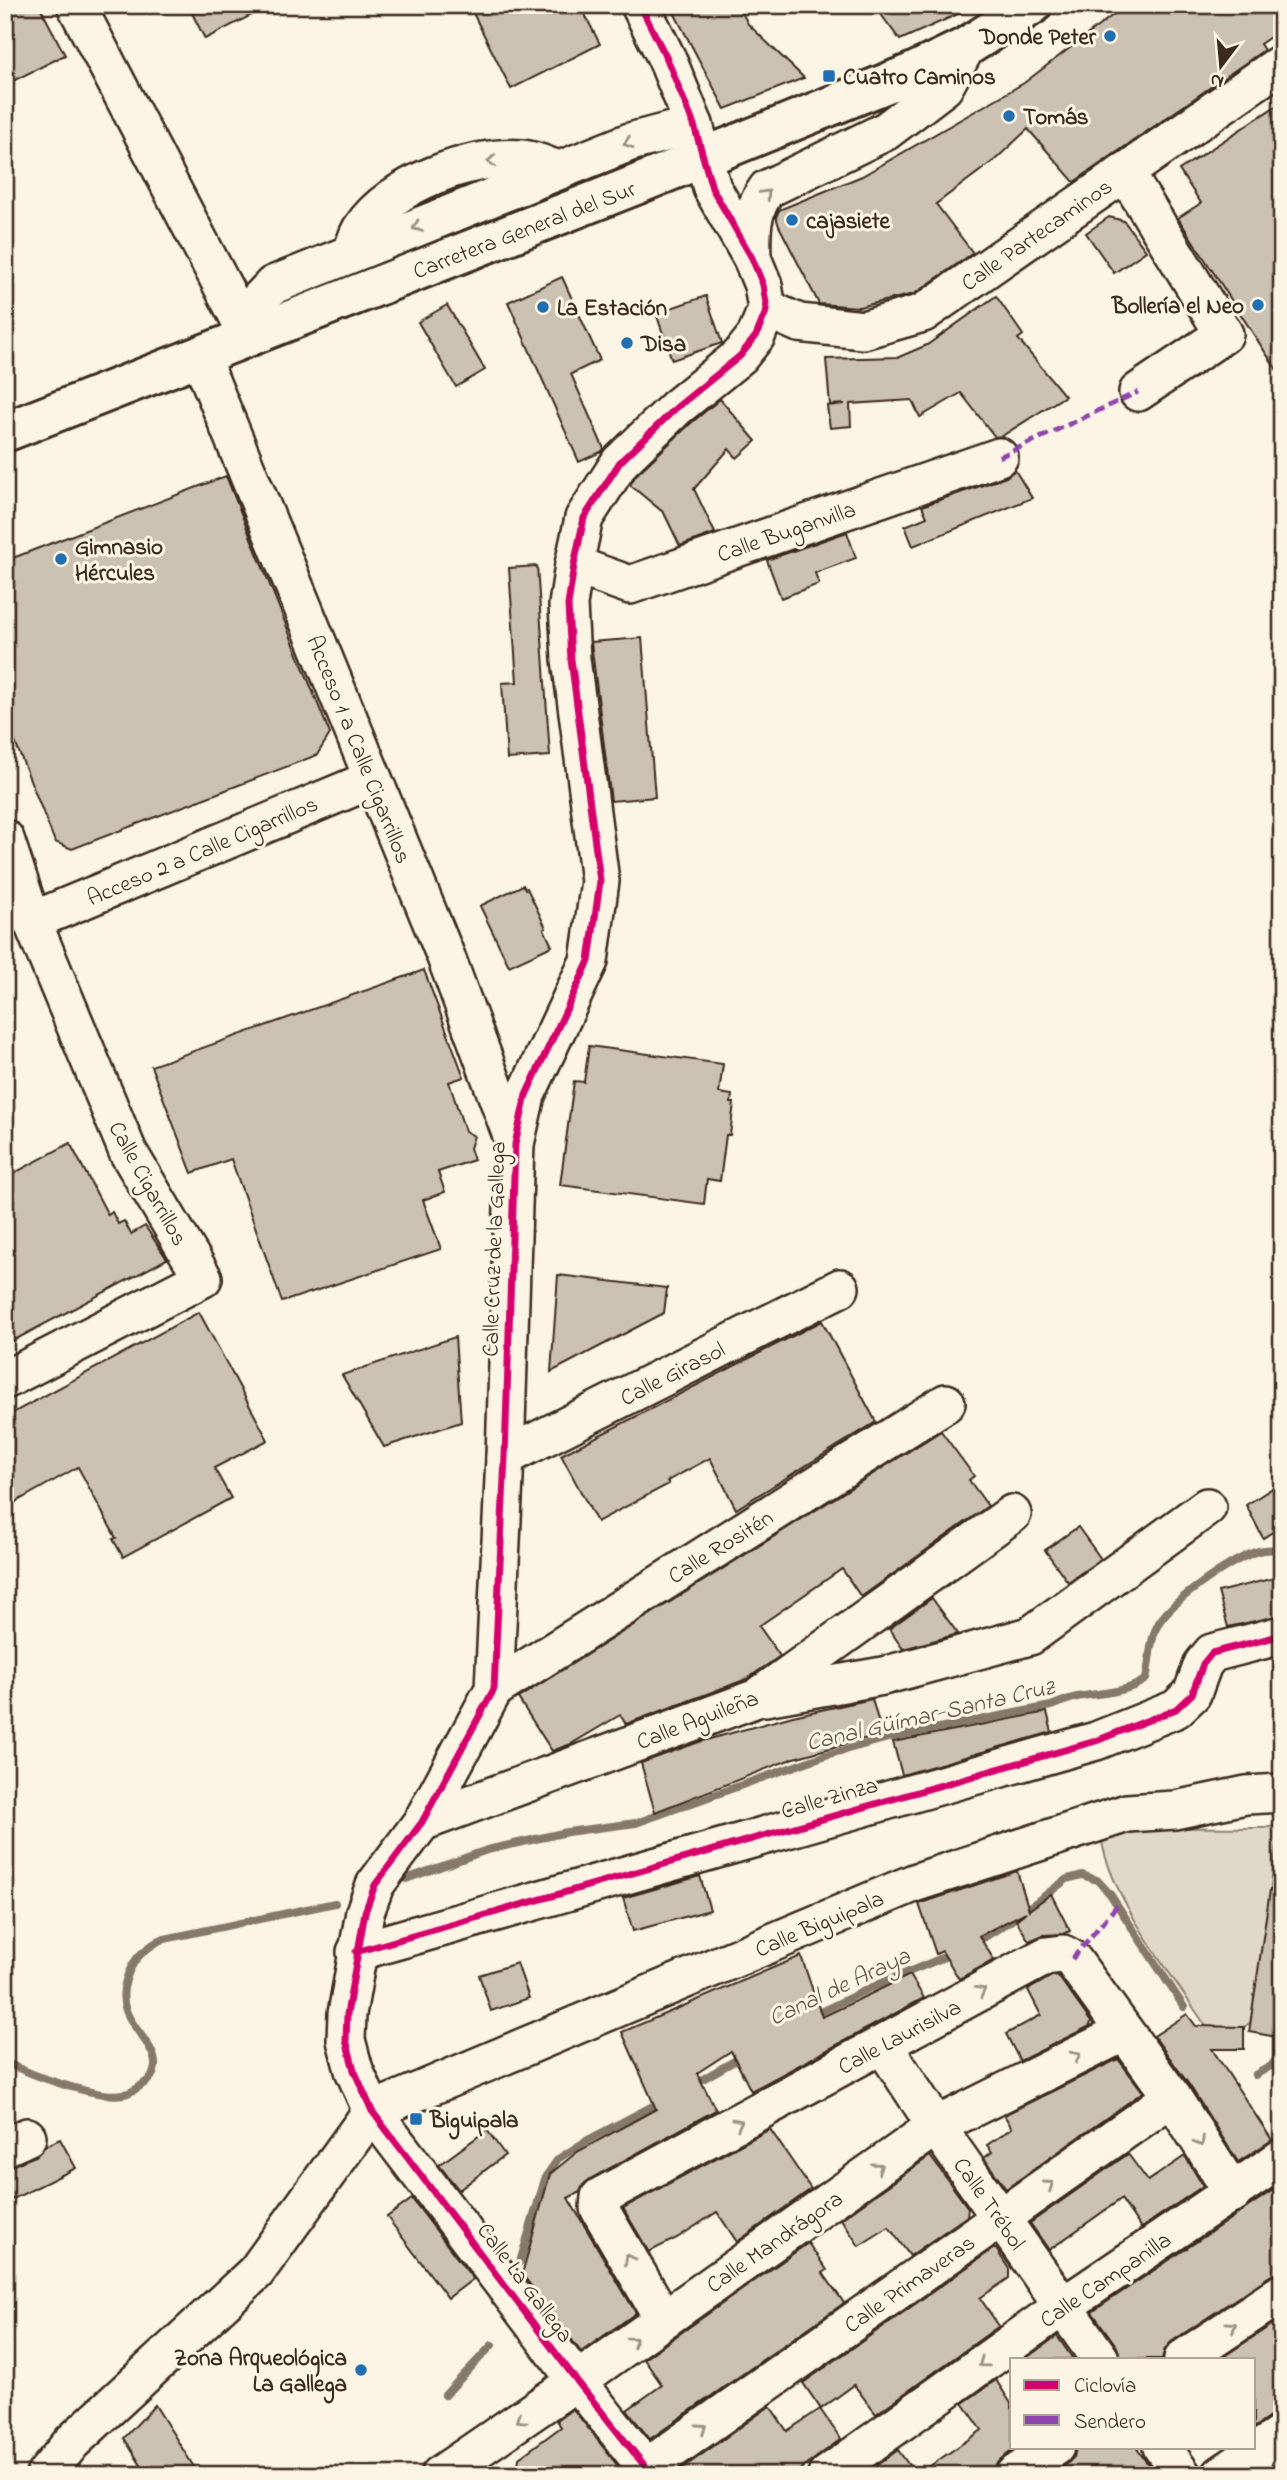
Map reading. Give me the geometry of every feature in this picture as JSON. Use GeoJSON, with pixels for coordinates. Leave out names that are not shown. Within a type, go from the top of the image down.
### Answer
{"type":"FeatureCollection","features":[{"type":"Feature","properties":{"kind":"main road","name":"Carretera General del Sur"},"geometry":{"type":"LineString","coordinates":[[5,432],[200,356],[244,329],[698,142],[912,73],[966,47],[1032,5]]}},
{"type":"Feature","properties":{"kind":"street"},"geometry":{"type":"LineString","coordinates":[[76,5],[244,329],[273,285],[630,142],[698,142]]}},
{"type":"Feature","properties":{"kind":"street"},"geometry":{"type":"LineString","coordinates":[[640,5],[667,59],[712,188],[752,258],[762,285],[766,309]]}},
{"type":"Feature","properties":{"kind":"street"},"geometry":{"type":"LineString","coordinates":[[752,258],[753,220],[757,202],[767,189],[886,131],[944,87],[966,47]]}},
{"type":"Feature","properties":{"kind":"street","name":"Calle Partecaminos"},"geometry":{"type":"LineString","coordinates":[[766,309],[799,323],[863,330],[923,313],[1282,63]]}},
{"type":"Feature","properties":{"kind":"street"},"geometry":{"type":"LineString","coordinates":[[1125,172],[1224,334],[1138,392]]}},
{"type":"Feature","properties":{"kind":"street","name":"Calle Cruz de la Gallega"},"geometry":{"type":"LineString","coordinates":[[372,2111],[354,2070],[346,2040],[346,2014],[356,1952],[365,1912],[375,1885],[422,1822],[494,1689],[515,1143],[526,1095],[589,961],[600,881],[571,659],[568,604],[573,565],[584,518],[620,462],[676,408],[740,356],[756,336],[766,309]]}},
{"type":"Feature","properties":{"kind":"street","name":"Acceso 1 a Calle Cigarrillos"},"geometry":{"type":"LineString","coordinates":[[200,356],[446,957],[515,1143]]}},
{"type":"Feature","properties":{"kind":"street","name":"Calle Buganvilla"},"geometry":{"type":"LineString","coordinates":[[573,565],[631,585],[999,457]]}},
{"type":"Feature","properties":{"kind":"street","name":"Acceso 2 a Calle Cigarrillos"},"geometry":{"type":"LineString","coordinates":[[32,921],[373,779]]}},
{"type":"Feature","properties":{"kind":"street","name":"Calle Cigarrillos"},"geometry":{"type":"LineString","coordinates":[[5,839],[32,921],[128,1152],[202,1278],[5,1380]]}},
{"type":"Feature","properties":{"kind":"street","name":"Calle Girasol"},"geometry":{"type":"LineString","coordinates":[[505,1457],[840,1288]]}},
{"type":"Feature","properties":{"kind":"street","name":"Calle Rositén"},"geometry":{"type":"LineString","coordinates":[[494,1689],[946,1403]]}},
{"type":"Feature","properties":{"kind":"street"},"geometry":{"type":"LineString","coordinates":[[757,1698],[883,1676],[1030,1636],[1207,1507]]}},
{"type":"Feature","properties":{"kind":"street","name":"Calle Aguileña"},"geometry":{"type":"LineString","coordinates":[[422,1822],[757,1698],[1012,1514]]}},
{"type":"Feature","properties":{"kind":"street","name":"Calle Zinza"},"geometry":{"type":"LineString","coordinates":[[356,1952],[1096,1741],[1176,1709],[1192,1694],[1203,1664],[1212,1653],[1282,1635]]}},
{"type":"Feature","properties":{"kind":"street","name":"Calle Biguipala"},"geometry":{"type":"LineString","coordinates":[[372,2111],[914,1883],[1127,1813],[1175,1810],[1246,1795],[1282,1793]]}},
{"type":"Feature","properties":{"kind":"street","name":"Calle Laurisilva"},"geometry":{"type":"LineString","coordinates":[[663,2318],[599,2208],[600,2197],[1046,1956],[1063,1954],[1072,1959],[1123,2033],[1172,2097],[1233,2193]]}},
{"type":"Feature","properties":{"kind":"street","name":"Calle Mandrágora"},"geometry":{"type":"LineString","coordinates":[[449,2472],[936,2126],[1123,2033]]}},
{"type":"Feature","properties":{"kind":"street","name":"Calle Trébol"},"geometry":{"type":"LineString","coordinates":[[883,2045],[936,2126],[1099,2358]]}},
{"type":"Feature","properties":{"kind":"street","name":"Calle Primaveras"},"geometry":{"type":"LineString","coordinates":[[649,2471],[1172,2097]]}},
{"type":"Feature","properties":{"kind":"street"},"geometry":{"type":"LineString","coordinates":[[45,2475],[72,2442],[256,2272],[372,2111]]}},
{"type":"Feature","properties":{"kind":"street","name":"Calle La Gallega"},"geometry":{"type":"LineString","coordinates":[[372,2111],[649,2471]]}},
{"type":"Feature","properties":{"kind":"street","name":"Calle Campanilla"},"geometry":{"type":"LineString","coordinates":[[827,2475],[1062,2307],[1282,2158]]}},
{"type":"Feature","properties":{"kind":"street"},"geometry":{"type":"LineString","coordinates":[[1184,2358],[1282,2293]]}},
{"type":"Feature","properties":{"kind":"street"},"geometry":{"type":"LineString","coordinates":[[1221,2475],[1282,2434]]}},
{"type":"Feature","properties":{"kind":"street"},"geometry":{"type":"LineString","coordinates":[[1014,2475],[1054,2448]]}},
{"type":"Feature","properties":{"kind":"street"},"geometry":{"type":"LineString","coordinates":[[1163,2448],[1182,2475]]}},
{"type":"Feature","properties":{"kind":"shaded area"},"geometry":{"type":"Polygon","coordinates":[[[1280,1825],[1251,2022],[1244,2027],[1207,2028],[1131,1914],[1108,1865],[1102,1842],[1118,1836],[1159,1829],[1264,1828],[1280,1825]]]}},
{"type":"Feature","properties":{"kind":"building"},"geometry":{"type":"Polygon","coordinates":[[[5,5],[39,5],[65,55],[5,85],[5,5]]]}},
{"type":"Feature","properties":{"kind":"building"},"geometry":{"type":"Polygon","coordinates":[[[188,5],[271,5],[205,39],[188,5]]]}},
{"type":"Feature","properties":{"kind":"building"},"geometry":{"type":"Polygon","coordinates":[[[469,5],[580,5],[600,44],[511,89],[469,5]]]}},
{"type":"Feature","properties":{"kind":"building"},"geometry":{"type":"Polygon","coordinates":[[[670,5],[738,5],[748,24],[804,78],[725,109],[670,5]]]}},
{"type":"Feature","properties":{"kind":"building"},"geometry":{"type":"Polygon","coordinates":[[[874,5],[978,5],[900,40],[874,5]]]}},
{"type":"Feature","properties":{"kind":"building"},"geometry":{"type":"Polygon","coordinates":[[[1126,5],[1282,5],[1282,29],[1260,44],[1264,50],[1074,182],[1028,129],[996,159],[936,204],[973,253],[914,294],[859,307],[819,304],[779,226],[776,217],[779,210],[862,176],[1024,83],[1126,5]]]}},
{"type":"Feature","properties":{"kind":"building"},"geometry":{"type":"Polygon","coordinates":[[[1282,102],[1282,378],[1178,218],[1201,203],[1179,170],[1282,102]]]}},
{"type":"Feature","properties":{"kind":"building"},"geometry":{"type":"Polygon","coordinates":[[[1109,217],[1124,221],[1146,251],[1114,273],[1086,233],[1109,217]]]}},
{"type":"Feature","properties":{"kind":"building"},"geometry":{"type":"Polygon","coordinates":[[[562,277],[600,360],[571,374],[604,449],[579,462],[508,302],[562,277]]]}},
{"type":"Feature","properties":{"kind":"building"},"geometry":{"type":"Polygon","coordinates":[[[706,296],[722,343],[672,360],[656,313],[706,296]]]}},
{"type":"Feature","properties":{"kind":"building"},"geometry":{"type":"Polygon","coordinates":[[[996,296],[1023,335],[1018,339],[1065,396],[1002,436],[995,437],[961,393],[920,417],[912,400],[850,404],[851,426],[830,428],[827,406],[845,404],[830,405],[826,359],[899,357],[927,345],[996,296]]]}},
{"type":"Feature","properties":{"kind":"building"},"geometry":{"type":"Polygon","coordinates":[[[447,305],[485,370],[456,387],[418,322],[447,305]]]}},
{"type":"Feature","properties":{"kind":"building"},"geometry":{"type":"Polygon","coordinates":[[[720,399],[756,441],[737,458],[729,449],[694,489],[715,533],[680,546],[664,513],[630,485],[636,475],[720,399]]]}},
{"type":"Feature","properties":{"kind":"building"},"geometry":{"type":"Polygon","coordinates":[[[1015,470],[1032,498],[913,546],[905,526],[927,517],[922,506],[1006,477],[1015,470]]]}},
{"type":"Feature","properties":{"kind":"building"},"geometry":{"type":"Polygon","coordinates":[[[226,476],[330,734],[317,755],[72,849],[55,842],[5,717],[5,561],[226,476]]]}},
{"type":"Feature","properties":{"kind":"building"},"geometry":{"type":"Polygon","coordinates":[[[847,532],[856,558],[815,573],[819,584],[781,598],[767,560],[847,532]]]}},
{"type":"Feature","properties":{"kind":"building"},"geometry":{"type":"Polygon","coordinates":[[[537,566],[550,756],[507,759],[502,683],[517,682],[509,568],[537,566]]]}},
{"type":"Feature","properties":{"kind":"building"},"geometry":{"type":"Polygon","coordinates":[[[642,638],[655,797],[611,801],[591,642],[642,638]]]}},
{"type":"Feature","properties":{"kind":"building"},"geometry":{"type":"Polygon","coordinates":[[[523,885],[527,888],[552,946],[509,966],[480,906],[523,885]]]}},
{"type":"Feature","properties":{"kind":"building"},"geometry":{"type":"Polygon","coordinates":[[[424,970],[464,1077],[449,1082],[465,1131],[474,1136],[470,1148],[474,1160],[438,1172],[445,1192],[423,1200],[441,1249],[282,1302],[231,1159],[192,1173],[151,1066],[424,970]]]}},
{"type":"Feature","properties":{"kind":"building"},"geometry":{"type":"Polygon","coordinates":[[[589,1046],[723,1064],[719,1093],[732,1095],[731,1103],[734,1103],[730,1135],[726,1135],[720,1181],[707,1179],[704,1204],[560,1185],[574,1081],[584,1082],[589,1046]]]}},
{"type":"Feature","properties":{"kind":"building"},"geometry":{"type":"Polygon","coordinates":[[[70,1143],[108,1215],[112,1212],[118,1224],[124,1221],[131,1234],[145,1226],[167,1259],[5,1345],[5,1178],[70,1143]]]}},
{"type":"Feature","properties":{"kind":"building"},"geometry":{"type":"Polygon","coordinates":[[[558,1275],[667,1288],[664,1313],[551,1372],[558,1275]]]}},
{"type":"Feature","properties":{"kind":"building"},"geometry":{"type":"Polygon","coordinates":[[[199,1312],[268,1440],[214,1468],[231,1498],[123,1557],[113,1539],[116,1538],[78,1467],[5,1508],[5,1417],[199,1312]]]}},
{"type":"Feature","properties":{"kind":"building"},"geometry":{"type":"Polygon","coordinates":[[[822,1321],[876,1422],[736,1509],[710,1458],[667,1481],[669,1484],[597,1522],[561,1455],[822,1321]]]}},
{"type":"Feature","properties":{"kind":"building"},"geometry":{"type":"Polygon","coordinates":[[[455,1337],[461,1422],[384,1447],[342,1375],[455,1337]]]}},
{"type":"Feature","properties":{"kind":"building"},"geometry":{"type":"Polygon","coordinates":[[[941,1431],[974,1476],[969,1480],[988,1506],[861,1597],[842,1569],[759,1626],[780,1656],[747,1679],[626,1724],[620,1715],[571,1744],[552,1751],[518,1698],[941,1431]]]}},
{"type":"Feature","properties":{"kind":"building"},"geometry":{"type":"Polygon","coordinates":[[[1282,1482],[1282,1526],[1263,1538],[1246,1505],[1282,1482]]]}},
{"type":"Feature","properties":{"kind":"building"},"geometry":{"type":"Polygon","coordinates":[[[1078,1527],[1101,1559],[1068,1582],[1045,1550],[1078,1527]]]}},
{"type":"Feature","properties":{"kind":"building"},"geometry":{"type":"Polygon","coordinates":[[[1282,1576],[1282,1615],[1228,1627],[1218,1592],[1282,1576]]]}},
{"type":"Feature","properties":{"kind":"building"},"geometry":{"type":"Polygon","coordinates":[[[932,1598],[958,1634],[903,1649],[889,1629],[932,1598]]]}},
{"type":"Feature","properties":{"kind":"building"},"geometry":{"type":"Polygon","coordinates":[[[872,1699],[882,1734],[794,1758],[655,1812],[641,1763],[699,1742],[793,1716],[872,1699]]]}},
{"type":"Feature","properties":{"kind":"building"},"geometry":{"type":"Polygon","coordinates":[[[1047,1712],[1052,1732],[902,1775],[893,1742],[1047,1712]]]}},
{"type":"Feature","properties":{"kind":"building"},"geometry":{"type":"Polygon","coordinates":[[[1017,1871],[1029,1910],[1051,1894],[1070,1931],[1043,1935],[1029,1941],[1016,1920],[1026,1912],[979,1936],[994,1960],[959,1979],[942,1951],[936,1954],[919,1904],[1017,1871]]]}},
{"type":"Feature","properties":{"kind":"building"},"geometry":{"type":"Polygon","coordinates":[[[700,1876],[710,1910],[633,1931],[623,1898],[700,1876]]]}},
{"type":"Feature","properties":{"kind":"building"},"geometry":{"type":"Polygon","coordinates":[[[1270,1890],[1282,1891],[1282,2026],[1279,2026],[1277,2037],[1249,2032],[1270,1890]]]}},
{"type":"Feature","properties":{"kind":"building"},"geometry":{"type":"Polygon","coordinates":[[[801,1956],[822,2017],[910,1975],[924,1998],[751,2091],[731,2051],[697,2073],[716,2110],[590,2179],[580,2192],[568,2198],[636,2313],[581,2352],[522,2274],[550,2174],[577,2152],[656,2109],[622,2032],[801,1956]]]}},
{"type":"Feature","properties":{"kind":"building"},"geometry":{"type":"Polygon","coordinates":[[[517,1963],[529,1998],[491,2011],[479,1975],[517,1963]]]}},
{"type":"Feature","properties":{"kind":"building"},"geometry":{"type":"Polygon","coordinates":[[[1052,1976],[1058,1976],[1091,2022],[1090,2026],[1020,2061],[1006,2034],[1041,2015],[1028,1990],[1052,1976]]]}},
{"type":"Feature","properties":{"kind":"building"},"geometry":{"type":"Polygon","coordinates":[[[1187,2014],[1196,2026],[1244,2027],[1244,2049],[1212,2049],[1272,2140],[1238,2162],[1190,2086],[1154,2036],[1187,2014]]]}},
{"type":"Feature","properties":{"kind":"building"},"geometry":{"type":"Polygon","coordinates":[[[1118,2059],[1143,2092],[1006,2189],[984,2158],[992,2152],[987,2145],[1012,2128],[1004,2115],[1118,2059]]]}},
{"type":"Feature","properties":{"kind":"building"},"geometry":{"type":"Polygon","coordinates":[[[770,2129],[811,2189],[737,2242],[717,2212],[677,2238],[649,2252],[623,2208],[770,2129]]]}},
{"type":"Feature","properties":{"kind":"building"},"geometry":{"type":"Polygon","coordinates":[[[487,2130],[505,2155],[459,2190],[439,2165],[487,2130]]]}},
{"type":"Feature","properties":{"kind":"building"},"geometry":{"type":"Polygon","coordinates":[[[60,2139],[76,2168],[5,2203],[5,2168],[36,2156],[45,2146],[60,2139]]]}},
{"type":"Feature","properties":{"kind":"building"},"geometry":{"type":"Polygon","coordinates":[[[1128,2154],[1148,2181],[1185,2156],[1203,2186],[1141,2228],[1121,2199],[1049,2250],[1030,2223],[1128,2154]]]}},
{"type":"Feature","properties":{"kind":"building"},"geometry":{"type":"Polygon","coordinates":[[[930,2156],[968,2208],[967,2216],[910,2256],[889,2227],[859,2246],[841,2219],[930,2156]]]}},
{"type":"Feature","properties":{"kind":"building"},"geometry":{"type":"Polygon","coordinates":[[[1282,2184],[1282,2272],[1270,2276],[1171,2342],[1162,2358],[1121,2358],[1117,2347],[1092,2312],[1282,2184]]]}},
{"type":"Feature","properties":{"kind":"building"},"geometry":{"type":"Polygon","coordinates":[[[412,2199],[473,2279],[448,2298],[387,2217],[412,2199]]]}},
{"type":"Feature","properties":{"kind":"building"},"geometry":{"type":"Polygon","coordinates":[[[808,2243],[827,2270],[823,2273],[844,2303],[650,2439],[627,2410],[662,2385],[644,2359],[808,2243]]]}},
{"type":"Feature","properties":{"kind":"building"},"geometry":{"type":"Polygon","coordinates":[[[996,2249],[1009,2269],[1009,2278],[980,2298],[999,2326],[876,2414],[854,2385],[821,2409],[803,2383],[996,2249]]]}},
{"type":"Feature","properties":{"kind":"building"},"geometry":{"type":"Polygon","coordinates":[[[1282,2318],[1282,2413],[1256,2427],[1256,2358],[1222,2358],[1282,2318]]]}},
{"type":"Feature","properties":{"kind":"building"},"geometry":{"type":"Polygon","coordinates":[[[1057,2336],[1072,2358],[1026,2358],[1057,2336]]]}},
{"type":"Feature","properties":{"kind":"building"},"geometry":{"type":"Polygon","coordinates":[[[996,2380],[1010,2402],[1010,2448],[1017,2448],[995,2465],[993,2475],[917,2475],[982,2430],[963,2403],[996,2380]]]}},
{"type":"Feature","properties":{"kind":"building"},"geometry":{"type":"Polygon","coordinates":[[[155,2405],[199,2475],[147,2475],[124,2438],[155,2405]]]}},
{"type":"Feature","properties":{"kind":"building"},"geometry":{"type":"Polygon","coordinates":[[[770,2406],[787,2431],[820,2409],[841,2439],[793,2475],[673,2475],[770,2406]]]}},
{"type":"Feature","properties":{"kind":"building"},"geometry":{"type":"Polygon","coordinates":[[[573,2409],[625,2475],[517,2475],[519,2458],[561,2427],[557,2420],[573,2409]]]}},
{"type":"Feature","properties":{"kind":"building"},"geometry":{"type":"Polygon","coordinates":[[[1076,2448],[1137,2448],[1155,2475],[1052,2475],[1074,2457],[1076,2448]]]}},
{"type":"Feature","properties":{"kind":"building"},"geometry":{"type":"Polygon","coordinates":[[[898,2450],[916,2475],[863,2475],[898,2450]]]}},
{"type":"Feature","properties":{"kind":"building"},"geometry":{"type":"Polygon","coordinates":[[[1282,2459],[1282,2475],[1259,2475],[1282,2459]]]}},
{"type":"Feature","properties":{"kind":"waterway","name":"Canal Güímar-Santa Cruz"},"geometry":{"type":"LineString","coordinates":[[406,1879],[487,1850],[567,1832],[636,1823],[826,1755],[892,1737],[1051,1706],[1077,1697],[1113,1692],[1138,1684],[1146,1679],[1154,1632],[1174,1606],[1216,1573],[1244,1557],[1262,1550],[1282,1550]]}},
{"type":"Feature","properties":{"kind":"waterway","name":"Canal de Araya"},"geometry":{"type":"LineString","coordinates":[[972,1945],[1015,1918],[1067,1879],[1082,1875],[1097,1880],[1110,1894],[1184,2007]]}},
{"type":"Feature","properties":{"kind":"waterway","name":"Canal Güímar-Santa Cruz"},"geometry":{"type":"LineString","coordinates":[[5,2062],[81,2090],[112,2095],[131,2091],[150,2079],[155,2067],[154,2057],[130,2018],[123,1995],[128,1973],[143,1952],[160,1940],[335,1903]]}},
{"type":"Feature","properties":{"kind":"waterway","name":"Canal de Araya"},"geometry":{"type":"LineString","coordinates":[[812,2016],[954,1953]]}},
{"type":"Feature","properties":{"kind":"waterway","name":"Canal de Araya"},"geometry":{"type":"LineString","coordinates":[[1255,2075],[1271,2066],[1282,2051]]}},
{"type":"Feature","properties":{"kind":"waterway","name":"Canal de Araya"},"geometry":{"type":"LineString","coordinates":[[694,2084],[743,2056]]}},
{"type":"Feature","properties":{"kind":"waterway","name":"Canal de Araya"},"geometry":{"type":"LineString","coordinates":[[520,2262],[546,2176],[558,2159],[586,2141],[664,2100]]}},
{"type":"Feature","properties":{"kind":"waterway","name":"Canal de Araya"},"geometry":{"type":"LineString","coordinates":[[445,2395],[492,2345]]}},
{"type":"Feature","properties":{"kind":"marked path"},"geometry":{"type":"LineString","coordinates":[[999,457],[1138,392]]}},
{"type":"Feature","properties":{"kind":"marked path"},"geometry":{"type":"LineString","coordinates":[[1072,1959],[1119,1903]]}},
{"type":"Feature","properties":{"kind":"cycle path"},"geometry":{"type":"LineString","coordinates":[[640,5],[667,59],[694,125],[712,188],[752,258],[763,285],[767,309],[756,336],[740,356],[676,408],[620,462],[584,518],[568,605],[571,659],[600,881],[589,961],[526,1095],[515,1144],[494,1689],[422,1822],[375,1885],[365,1912],[347,2014],[346,2040],[354,2070],[372,2111],[577,2381],[652,2475]]}},
{"type":"Feature","properties":{"kind":"cycle path"},"geometry":{"type":"LineString","coordinates":[[356,1952],[1096,1741],[1176,1709],[1192,1694],[1203,1664],[1212,1653],[1282,1635]]}},
{"type":"Feature","properties":{"kind":"place","name":"Donde Peter"},"geometry":{"type":"Point","coordinates":[1110,36]}},
{"type":"Feature","properties":{"kind":"place","name":"Cuatro Caminos"},"geometry":{"type":"Point","coordinates":[829,76]}},
{"type":"Feature","properties":{"kind":"place","name":"Tomás"},"geometry":{"type":"Point","coordinates":[1009,116]}},
{"type":"Feature","properties":{"kind":"place","name":"cajasiete"},"geometry":{"type":"Point","coordinates":[792,220]}},
{"type":"Feature","properties":{"kind":"place","name":"Bollería el Neo"},"geometry":{"type":"Point","coordinates":[1258,305]}},
{"type":"Feature","properties":{"kind":"place","name":"La Estación"},"geometry":{"type":"Point","coordinates":[543,307]}},
{"type":"Feature","properties":{"kind":"place","name":"Disa"},"geometry":{"type":"Point","coordinates":[627,343]}},
{"type":"Feature","properties":{"kind":"place","name":"Gimnasio Hércules"},"geometry":{"type":"Point","coordinates":[61,559]}},
{"type":"Feature","properties":{"kind":"place","name":"Biguipala"},"geometry":{"type":"Point","coordinates":[416,2119]}},
{"type":"Feature","properties":{"kind":"place","name":"Zona Arqueológica La Gallega"},"geometry":{"type":"Point","coordinates":[361,2370]}}]}
